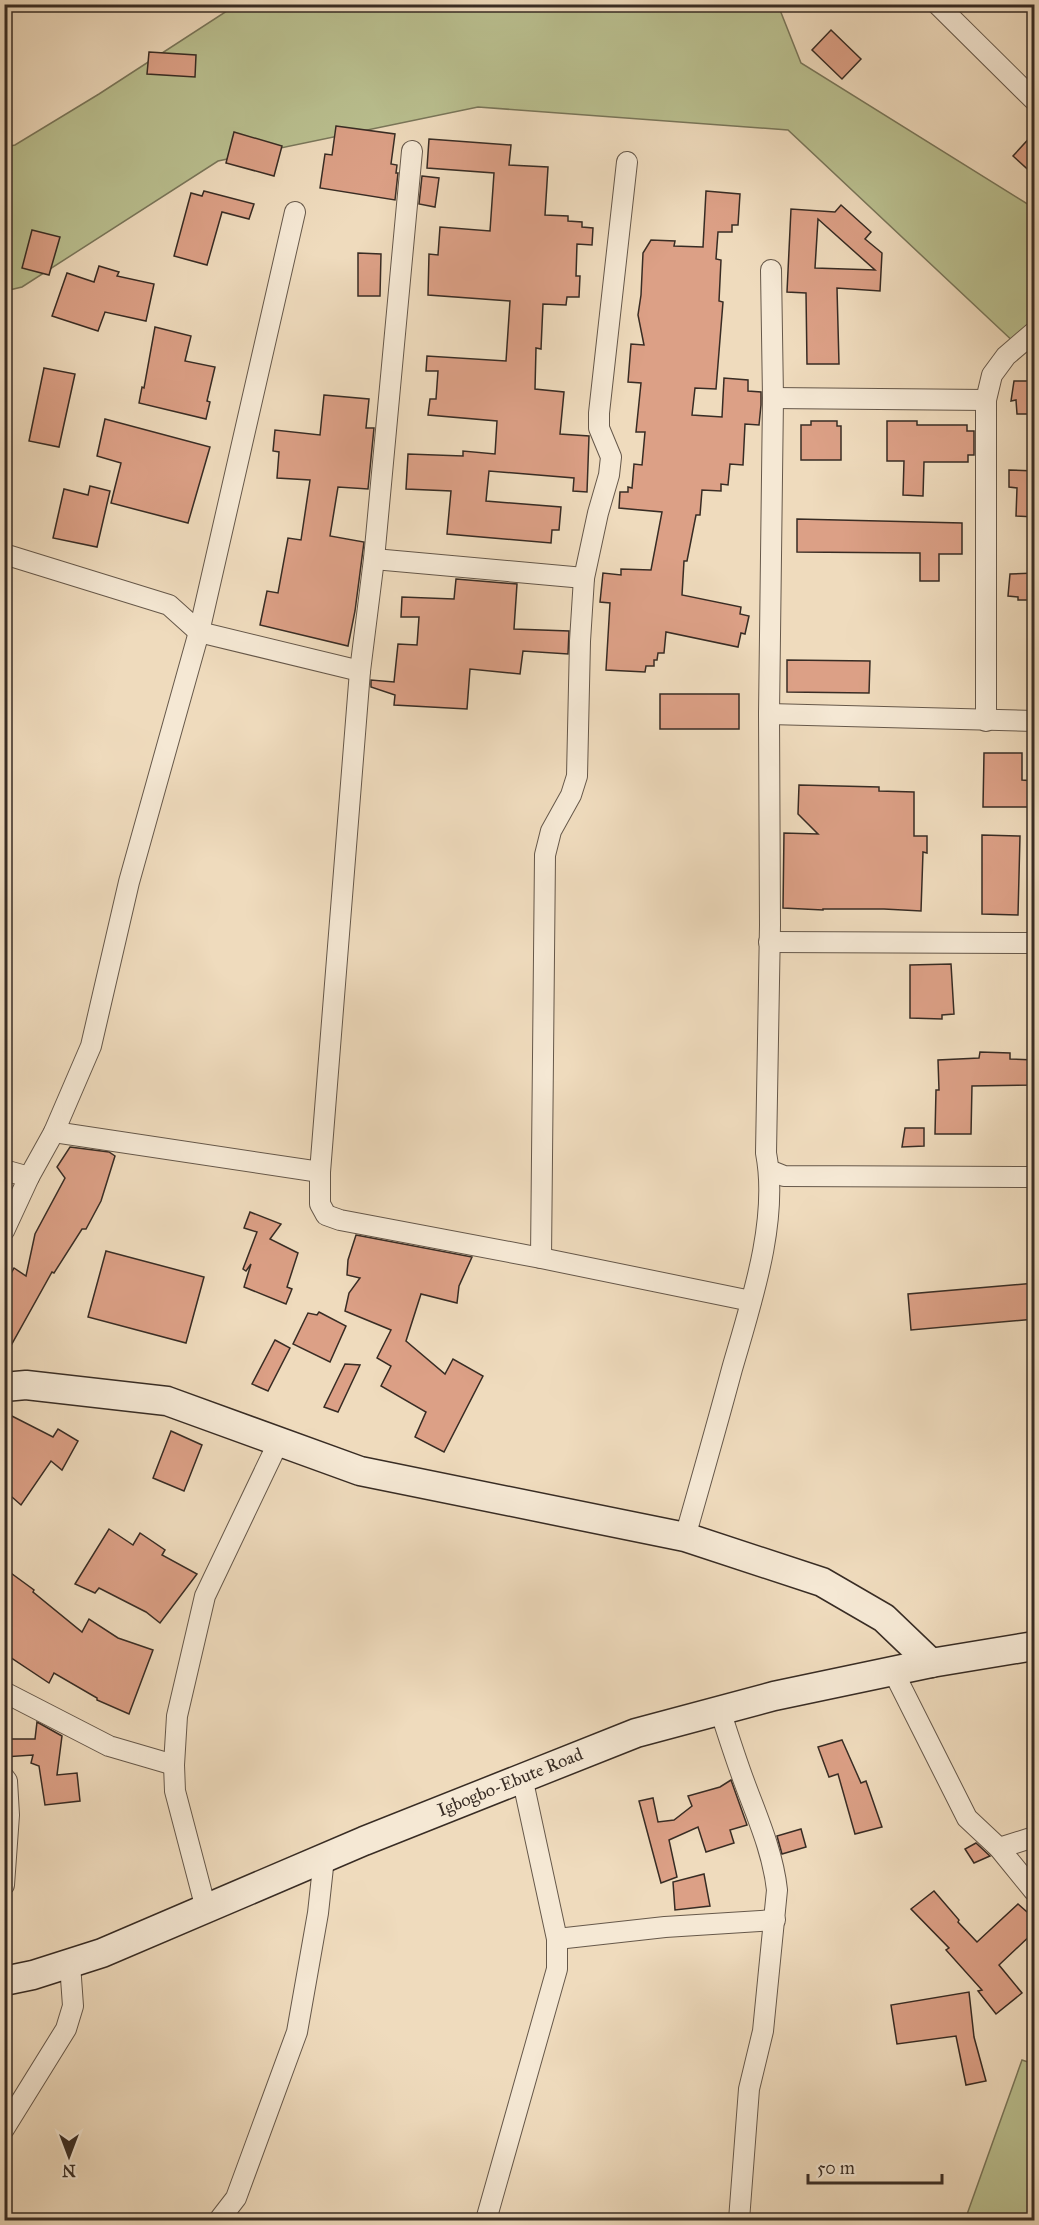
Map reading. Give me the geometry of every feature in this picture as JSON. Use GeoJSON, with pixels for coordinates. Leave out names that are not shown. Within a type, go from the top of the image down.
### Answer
{"type":"FeatureCollection","features":[{"type":"Feature","properties":{"kind":"main road"},"geometry":{"type":"LineString","coordinates":[[4,1387],[26,1385],[167,1401],[360,1471],[685,1537],[822,1582],[884,1618],[931,1663]]}},
{"type":"Feature","properties":{"kind":"main road","name":"Igbogbo-Ebute Road"},"geometry":{"type":"LineString","coordinates":[[4,1981],[70,1964],[522,1777],[636,1733],[774,1696],[931,1663],[1035,1646]]}},
{"type":"Feature","properties":{"kind":"street"},"geometry":{"type":"LineString","coordinates":[[937,4],[1035,100]]}},
{"type":"Feature","properties":{"kind":"street"},"geometry":{"type":"LineString","coordinates":[[412,151],[374,559],[360,671],[320,1172],[320,1204],[326,1215],[340,1220],[541,1257],[751,1301]]}},
{"type":"Feature","properties":{"kind":"street"},"geometry":{"type":"LineString","coordinates":[[541,1257],[545,855],[551,831],[571,795],[577,776],[584,578],[609,475],[611,457],[599,428],[599,413],[627,162]]}},
{"type":"Feature","properties":{"kind":"street"},"geometry":{"type":"LineString","coordinates":[[4,1231],[28,1177],[54,1132],[91,1046],[129,882],[199,632],[296,212]]}},
{"type":"Feature","properties":{"kind":"street"},"geometry":{"type":"LineString","coordinates":[[685,1537],[751,1301],[766,1236],[769,1170],[766,1153],[773,398],[771,270]]}},
{"type":"Feature","properties":{"kind":"street"},"geometry":{"type":"LineString","coordinates":[[986,721],[986,400],[992,375],[1006,356],[1035,332]]}},
{"type":"Feature","properties":{"kind":"street"},"geometry":{"type":"LineString","coordinates":[[773,398],[986,400]]}},
{"type":"Feature","properties":{"kind":"street"},"geometry":{"type":"LineString","coordinates":[[4,554],[169,605],[199,632],[360,671]]}},
{"type":"Feature","properties":{"kind":"street"},"geometry":{"type":"LineString","coordinates":[[374,559],[584,578]]}},
{"type":"Feature","properties":{"kind":"street"},"geometry":{"type":"LineString","coordinates":[[769,714],[1035,722]]}},
{"type":"Feature","properties":{"kind":"street"},"geometry":{"type":"LineString","coordinates":[[769,942],[1035,943]]}},
{"type":"Feature","properties":{"kind":"street"},"geometry":{"type":"LineString","coordinates":[[54,1132],[320,1172]]}},
{"type":"Feature","properties":{"kind":"street"},"geometry":{"type":"LineString","coordinates":[[4,1170],[28,1177]]}},
{"type":"Feature","properties":{"kind":"street"},"geometry":{"type":"LineString","coordinates":[[769,1170],[784,1176],[1035,1177]]}},
{"type":"Feature","properties":{"kind":"street"},"geometry":{"type":"LineString","coordinates":[[206,1908],[175,1791],[177,1716],[205,1596],[278,1443]]}},
{"type":"Feature","properties":{"kind":"street"},"geometry":{"type":"LineString","coordinates":[[892,1671],[967,1818],[999,1848],[1035,1891]]}},
{"type":"Feature","properties":{"kind":"street"},"geometry":{"type":"LineString","coordinates":[[4,1692],[109,1746],[174,1765]]}},
{"type":"Feature","properties":{"kind":"street"},"geometry":{"type":"LineString","coordinates":[[720,1710],[775,1871],[777,1890],[763,2031],[749,2089],[739,2220]]}},
{"type":"Feature","properties":{"kind":"street"},"geometry":{"type":"LineString","coordinates":[[4,1777],[7,1781],[9,1815],[4,1885]]}},
{"type":"Feature","properties":{"kind":"street"},"geometry":{"type":"LineString","coordinates":[[486,2220],[556,1969],[557,1939],[522,1777]]}},
{"type":"Feature","properties":{"kind":"street"},"geometry":{"type":"LineString","coordinates":[[999,1848],[1035,1837]]}},
{"type":"Feature","properties":{"kind":"street"},"geometry":{"type":"LineString","coordinates":[[219,2220],[236,2198],[297,2032],[309,1968],[324,1858]]}},
{"type":"Feature","properties":{"kind":"street"},"geometry":{"type":"LineString","coordinates":[[557,1939],[665,1926],[775,1920]]}},
{"type":"Feature","properties":{"kind":"street"},"geometry":{"type":"LineString","coordinates":[[4,2130],[66,2029],[73,2006],[70,1964]]}},
{"type":"Feature","properties":{"kind":"green space"},"geometry":{"type":"Polygon","coordinates":[[[236,5],[778,5],[801,63],[1034,208],[1034,357],[1018,346],[788,130],[478,107],[218,161],[22,287],[5,291],[5,147],[15,145],[99,94],[236,5]]]}},
{"type":"Feature","properties":{"kind":"green space"},"geometry":{"type":"Polygon","coordinates":[[[1022,2060],[1034,2064],[1034,2220],[965,2220],[1022,2060]]]}},
{"type":"Feature","properties":{"kind":"building"},"geometry":{"type":"Polygon","coordinates":[[[831,30],[861,59],[842,79],[812,50],[831,30]]]}},
{"type":"Feature","properties":{"kind":"building"},"geometry":{"type":"Polygon","coordinates":[[[149,52],[196,55],[195,77],[147,74],[149,52]]]}},
{"type":"Feature","properties":{"kind":"building"},"geometry":{"type":"Polygon","coordinates":[[[336,126],[395,134],[391,164],[397,165],[396,173],[398,173],[395,200],[320,188],[325,154],[332,155],[336,126]]]}},
{"type":"Feature","properties":{"kind":"building"},"geometry":{"type":"Polygon","coordinates":[[[234,132],[282,146],[274,176],[226,163],[234,132]]]}},
{"type":"Feature","properties":{"kind":"building"},"geometry":{"type":"Polygon","coordinates":[[[1035,132],[1035,176],[1013,156],[1035,132]]]}},
{"type":"Feature","properties":{"kind":"building"},"geometry":{"type":"Polygon","coordinates":[[[429,139],[511,145],[509,165],[548,167],[545,215],[568,216],[568,221],[582,222],[582,227],[593,228],[592,245],[577,244],[576,276],[580,276],[579,297],[567,297],[566,305],[543,304],[541,349],[536,348],[535,389],[564,392],[560,434],[589,436],[587,492],[573,491],[574,478],[489,471],[486,501],[561,507],[559,530],[552,530],[551,543],[447,534],[451,491],[406,489],[408,454],[463,456],[463,451],[495,454],[497,421],[428,415],[430,399],[436,399],[438,371],[426,371],[427,356],[506,361],[510,301],[428,295],[429,254],[438,255],[440,227],[490,231],[494,173],[427,168],[429,139]]]}},
{"type":"Feature","properties":{"kind":"building"},"geometry":{"type":"Polygon","coordinates":[[[422,176],[439,178],[435,207],[419,204],[422,176]]]}},
{"type":"Feature","properties":{"kind":"building"},"geometry":{"type":"Polygon","coordinates":[[[204,191],[254,204],[249,219],[222,212],[207,265],[174,256],[191,193],[202,196],[204,191]]]}},
{"type":"Feature","properties":{"kind":"building"},"geometry":{"type":"Polygon","coordinates":[[[706,191],[740,194],[738,225],[732,225],[732,232],[718,232],[716,259],[721,260],[719,301],[723,302],[716,389],[695,388],[692,415],[722,417],[724,378],[748,380],[748,391],[761,392],[761,405],[759,425],[745,424],[743,465],[730,464],[728,485],[721,484],[721,491],[702,490],[700,515],[696,515],[687,561],[684,561],[682,595],[741,607],[740,614],[749,616],[745,634],[741,633],[738,647],[666,632],[664,653],[658,653],[654,666],[646,666],[645,672],[606,670],[610,603],[600,602],[603,573],[621,575],[621,569],[651,570],[662,512],[619,508],[620,492],[628,492],[628,487],[632,488],[634,464],[642,465],[645,432],[636,432],[641,383],[628,382],[631,344],[644,345],[638,315],[643,253],[651,240],[675,241],[674,246],[703,247],[706,191]]]}},
{"type":"Feature","properties":{"kind":"building"},"geometry":{"type":"Polygon","coordinates":[[[841,205],[871,232],[865,239],[882,253],[880,291],[837,288],[839,364],[807,364],[806,293],[787,292],[791,209],[835,212],[841,205]],[[818,219],[815,268],[875,270],[818,219]]]}},
{"type":"Feature","properties":{"kind":"building"},"geometry":{"type":"Polygon","coordinates":[[[32,230],[60,237],[49,275],[22,268],[32,230]]]}},
{"type":"Feature","properties":{"kind":"building"},"geometry":{"type":"Polygon","coordinates":[[[358,253],[381,254],[380,296],[358,296],[358,253]]]}},
{"type":"Feature","properties":{"kind":"building"},"geometry":{"type":"Polygon","coordinates":[[[99,266],[119,272],[117,276],[154,284],[146,321],[105,312],[98,331],[52,316],[67,273],[94,282],[99,266]]]}},
{"type":"Feature","properties":{"kind":"building"},"geometry":{"type":"Polygon","coordinates":[[[155,327],[191,336],[185,361],[215,367],[207,401],[210,402],[206,419],[139,403],[142,387],[144,388],[155,327]]]}},
{"type":"Feature","properties":{"kind":"building"},"geometry":{"type":"Polygon","coordinates":[[[44,368],[75,374],[59,447],[29,441],[44,368]]]}},
{"type":"Feature","properties":{"kind":"building"},"geometry":{"type":"Polygon","coordinates":[[[1014,381],[1035,381],[1035,414],[1017,414],[1016,400],[1011,401],[1014,381]]]}},
{"type":"Feature","properties":{"kind":"building"},"geometry":{"type":"Polygon","coordinates":[[[324,395],[369,399],[366,428],[374,428],[368,489],[338,487],[330,536],[364,542],[348,646],[260,625],[267,591],[278,593],[288,538],[301,540],[310,480],[277,478],[279,452],[273,451],[275,430],[320,435],[324,395]]]}},
{"type":"Feature","properties":{"kind":"building"},"geometry":{"type":"Polygon","coordinates":[[[105,419],[210,447],[188,523],[111,503],[121,463],[97,456],[105,419]]]}},
{"type":"Feature","properties":{"kind":"building"},"geometry":{"type":"Polygon","coordinates":[[[811,421],[837,421],[837,426],[841,426],[841,460],[801,460],[801,425],[811,425],[811,421]]]}},
{"type":"Feature","properties":{"kind":"building"},"geometry":{"type":"Polygon","coordinates":[[[887,421],[917,421],[917,425],[967,425],[967,431],[974,431],[974,455],[968,455],[968,462],[924,462],[923,496],[903,495],[904,461],[887,461],[887,421]]]}},
{"type":"Feature","properties":{"kind":"building"},"geometry":{"type":"Polygon","coordinates":[[[1009,470],[1035,471],[1035,517],[1016,516],[1017,488],[1009,487],[1009,470]]]}},
{"type":"Feature","properties":{"kind":"building"},"geometry":{"type":"Polygon","coordinates":[[[90,486],[110,491],[97,547],[53,538],[64,489],[88,495],[90,486]]]}},
{"type":"Feature","properties":{"kind":"building"},"geometry":{"type":"Polygon","coordinates":[[[797,519],[962,523],[962,554],[939,554],[939,581],[920,581],[920,553],[797,552],[797,519]]]}},
{"type":"Feature","properties":{"kind":"building"},"geometry":{"type":"Polygon","coordinates":[[[1035,573],[1035,600],[1018,600],[1018,597],[1008,596],[1010,574],[1035,573]]]}},
{"type":"Feature","properties":{"kind":"building"},"geometry":{"type":"Polygon","coordinates":[[[456,579],[517,584],[514,629],[569,631],[568,654],[523,651],[520,674],[470,669],[467,709],[394,705],[395,695],[371,687],[371,680],[394,682],[398,644],[417,645],[419,617],[401,617],[402,597],[454,599],[456,579]]]}},
{"type":"Feature","properties":{"kind":"building"},"geometry":{"type":"Polygon","coordinates":[[[787,660],[870,661],[869,693],[787,692],[787,660]]]}},
{"type":"Feature","properties":{"kind":"building"},"geometry":{"type":"Polygon","coordinates":[[[660,694],[739,694],[739,729],[660,729],[660,694]]]}},
{"type":"Feature","properties":{"kind":"building"},"geometry":{"type":"Polygon","coordinates":[[[984,753],[1022,753],[1022,780],[1035,781],[1035,807],[983,807],[984,753]]]}},
{"type":"Feature","properties":{"kind":"building"},"geometry":{"type":"Polygon","coordinates":[[[799,785],[879,787],[879,791],[914,792],[914,836],[927,836],[927,853],[923,852],[921,911],[783,908],[784,833],[818,834],[798,814],[799,785]]]}},
{"type":"Feature","properties":{"kind":"building"},"geometry":{"type":"Polygon","coordinates":[[[982,835],[1020,836],[1018,915],[982,914],[982,835]]]}},
{"type":"Feature","properties":{"kind":"building"},"geometry":{"type":"Polygon","coordinates":[[[951,964],[954,1014],[942,1015],[942,1019],[910,1018],[910,965],[951,964]]]}},
{"type":"Feature","properties":{"kind":"building"},"geometry":{"type":"Polygon","coordinates":[[[980,1052],[1010,1053],[1010,1059],[1035,1060],[1035,1085],[972,1086],[971,1134],[935,1134],[936,1090],[939,1090],[938,1060],[979,1058],[980,1052]]]}},
{"type":"Feature","properties":{"kind":"building"},"geometry":{"type":"Polygon","coordinates":[[[905,1128],[924,1128],[924,1146],[902,1147],[905,1128]]]}},
{"type":"Feature","properties":{"kind":"building"},"geometry":{"type":"Polygon","coordinates":[[[70,1147],[109,1152],[115,1156],[101,1201],[86,1229],[82,1229],[54,1273],[52,1272],[4,1358],[4,1286],[14,1268],[26,1276],[35,1234],[65,1178],[57,1167],[70,1147]]]}},
{"type":"Feature","properties":{"kind":"building"},"geometry":{"type":"Polygon","coordinates":[[[250,1212],[281,1224],[270,1239],[298,1253],[287,1287],[292,1289],[286,1304],[244,1287],[251,1264],[246,1271],[243,1269],[257,1232],[244,1228],[250,1212]]]}},
{"type":"Feature","properties":{"kind":"building"},"geometry":{"type":"Polygon","coordinates":[[[356,1235],[472,1257],[459,1286],[457,1303],[421,1294],[406,1341],[445,1374],[453,1359],[483,1376],[444,1452],[415,1437],[426,1412],[381,1386],[391,1366],[377,1358],[391,1330],[345,1311],[349,1293],[360,1278],[347,1275],[348,1260],[356,1235]]]}},
{"type":"Feature","properties":{"kind":"building"},"geometry":{"type":"Polygon","coordinates":[[[106,1251],[204,1277],[186,1343],[88,1317],[106,1251]]]}},
{"type":"Feature","properties":{"kind":"building"},"geometry":{"type":"Polygon","coordinates":[[[1035,1283],[1035,1319],[911,1330],[908,1294],[1035,1283]]]}},
{"type":"Feature","properties":{"kind":"building"},"geometry":{"type":"Polygon","coordinates":[[[319,1312],[346,1326],[330,1362],[293,1344],[308,1313],[317,1315],[319,1312]]]}},
{"type":"Feature","properties":{"kind":"building"},"geometry":{"type":"Polygon","coordinates":[[[275,1340],[290,1348],[268,1391],[252,1384],[275,1340]]]}},
{"type":"Feature","properties":{"kind":"building"},"geometry":{"type":"Polygon","coordinates":[[[345,1364],[360,1365],[338,1412],[324,1407],[345,1364]]]}},
{"type":"Feature","properties":{"kind":"building"},"geometry":{"type":"Polygon","coordinates":[[[4,1412],[53,1437],[58,1429],[78,1441],[62,1470],[51,1461],[21,1505],[4,1490],[4,1412]]]}},
{"type":"Feature","properties":{"kind":"building"},"geometry":{"type":"Polygon","coordinates":[[[171,1431],[202,1445],[184,1491],[153,1478],[171,1431]]]}},
{"type":"Feature","properties":{"kind":"building"},"geometry":{"type":"Polygon","coordinates":[[[109,1529],[133,1545],[140,1533],[165,1550],[162,1555],[197,1574],[160,1623],[146,1612],[99,1588],[95,1593],[75,1584],[109,1529]]]}},
{"type":"Feature","properties":{"kind":"building"},"geometry":{"type":"Polygon","coordinates":[[[4,1568],[34,1590],[33,1592],[82,1632],[89,1619],[118,1638],[153,1650],[129,1714],[97,1700],[54,1673],[49,1683],[4,1653],[4,1568]]]}},
{"type":"Feature","properties":{"kind":"building"},"geometry":{"type":"Polygon","coordinates":[[[37,1722],[62,1736],[57,1775],[77,1773],[80,1801],[45,1805],[39,1766],[31,1763],[33,1755],[4,1757],[4,1739],[35,1739],[37,1722]]]}},
{"type":"Feature","properties":{"kind":"building"},"geometry":{"type":"Polygon","coordinates":[[[842,1740],[861,1783],[866,1781],[882,1827],[855,1834],[838,1774],[829,1777],[818,1747],[842,1740]]]}},
{"type":"Feature","properties":{"kind":"building"},"geometry":{"type":"Polygon","coordinates":[[[731,1780],[747,1825],[730,1830],[734,1843],[706,1852],[698,1827],[669,1840],[677,1877],[661,1883],[639,1801],[653,1798],[658,1822],[674,1820],[692,1806],[688,1796],[720,1787],[731,1780]]]}},
{"type":"Feature","properties":{"kind":"building"},"geometry":{"type":"Polygon","coordinates":[[[801,1829],[806,1847],[782,1854],[777,1836],[801,1829]]]}},
{"type":"Feature","properties":{"kind":"building"},"geometry":{"type":"Polygon","coordinates":[[[976,1843],[990,1856],[974,1863],[965,1849],[976,1843]]]}},
{"type":"Feature","properties":{"kind":"building"},"geometry":{"type":"Polygon","coordinates":[[[704,1874],[710,1906],[675,1910],[673,1882],[704,1874]]]}},
{"type":"Feature","properties":{"kind":"building"},"geometry":{"type":"Polygon","coordinates":[[[934,1891],[977,1942],[1018,1904],[1035,1919],[1035,1931],[999,1965],[1022,1993],[996,2014],[978,1991],[982,1990],[946,1950],[949,1948],[911,1909],[934,1891]]]}},
{"type":"Feature","properties":{"kind":"building"},"geometry":{"type":"Polygon","coordinates":[[[969,1992],[974,2037],[986,2081],[966,2085],[956,2036],[897,2044],[891,2005],[969,1992]]]}}]}
